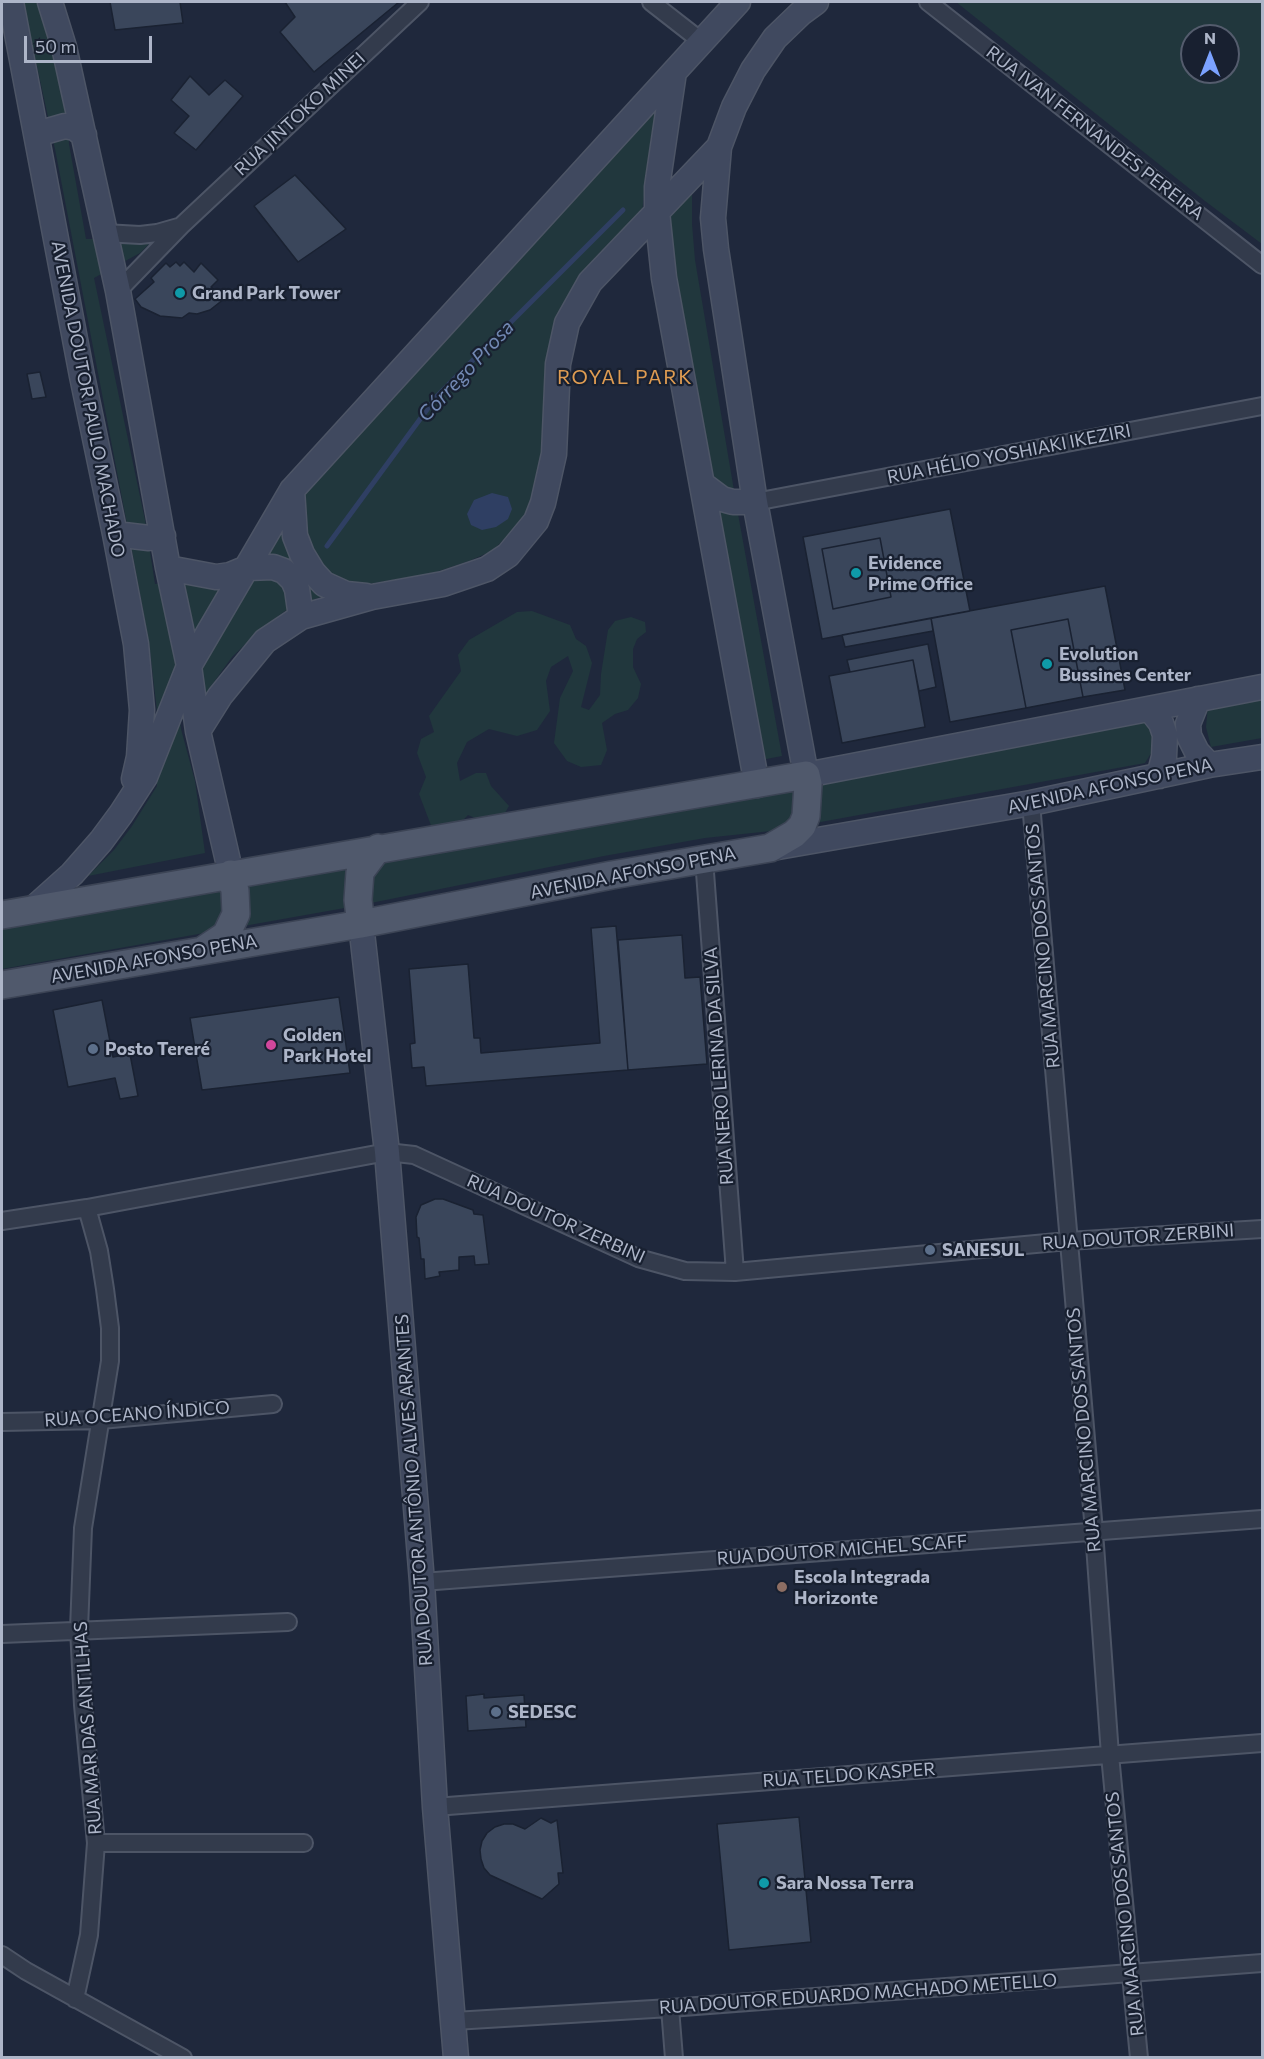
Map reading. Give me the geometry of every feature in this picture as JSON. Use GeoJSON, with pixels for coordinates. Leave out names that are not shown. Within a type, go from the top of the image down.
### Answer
{"type":"FeatureCollection","features":[{"type":"Feature","properties":{"kind":"main road","name":"AVENIDA DOUTOR PAULO MACHADO"},"geometry":{"type":"LineString","coordinates":[[11,2],[136,644],[142,710],[139,757],[130,799]]}},
{"type":"Feature","properties":{"kind":"main road"},"geometry":{"type":"LineString","coordinates":[[50,2],[64,47],[118,291],[168,568],[189,666],[198,731],[235,891],[236,914],[226,934],[204,950]]}},
{"type":"Feature","properties":{"kind":"main road"},"geometry":{"type":"LineString","coordinates":[[2,929],[34,908],[79,866],[114,823],[145,777],[189,666],[292,490],[738,2]]}},
{"type":"Feature","properties":{"kind":"main road"},"geometry":{"type":"LineString","coordinates":[[770,849],[794,834],[802,826],[806,816],[808,784],[755,501],[713,218],[719,147],[734,106],[753,70],[775,38],[816,2]]}},
{"type":"Feature","properties":{"kind":"main road"},"geometry":{"type":"LineString","coordinates":[[674,72],[657,188],[657,212],[664,278],[757,785]]}},
{"type":"Feature","properties":{"kind":"main road"},"geometry":{"type":"LineString","coordinates":[[37,134],[65,126],[75,128],[84,135]]}},
{"type":"Feature","properties":{"kind":"main road"},"geometry":{"type":"LineString","coordinates":[[198,731],[220,696],[265,641],[301,616],[372,597],[443,584],[487,569],[508,555],[536,521],[543,503],[554,454],[558,364],[567,324],[590,282],[719,147]]}},
{"type":"Feature","properties":{"kind":"main road"},"geometry":{"type":"LineString","coordinates":[[702,484],[722,499],[755,501]]}},
{"type":"Feature","properties":{"kind":"main road"},"geometry":{"type":"LineString","coordinates":[[292,490],[295,536],[313,572],[324,584],[346,594],[372,597]]}},
{"type":"Feature","properties":{"kind":"main road"},"geometry":{"type":"LineString","coordinates":[[115,534],[149,538],[163,536]]}},
{"type":"Feature","properties":{"kind":"main road"},"geometry":{"type":"LineString","coordinates":[[168,568],[200,576],[216,577],[230,575],[247,568],[273,567],[284,571],[293,580],[297,589],[301,616]]}},
{"type":"Feature","properties":{"kind":"main road"},"geometry":{"type":"LineString","coordinates":[[2,915],[757,785],[1263,687]]}},
{"type":"Feature","properties":{"kind":"main road"},"geometry":{"type":"LineString","coordinates":[[1198,699],[1188,724],[1189,736],[1197,752],[1209,765]]}},
{"type":"Feature","properties":{"kind":"main road"},"geometry":{"type":"LineString","coordinates":[[1150,709],[1161,723],[1165,735],[1164,757],[1159,776]]}},
{"type":"Feature","properties":{"kind":"main road","name":"AVENIDA AFONSO PENA"},"geometry":{"type":"LineString","coordinates":[[2,985],[361,924],[704,859],[1031,803],[1209,765],[1263,757]]}},
{"type":"Feature","properties":{"kind":"main road"},"geometry":{"type":"LineString","coordinates":[[361,924],[358,900],[360,872],[378,849]]}},
{"type":"Feature","properties":{"kind":"main road","name":"RUA DOUTOR ANTÔNIO ALVES ARANTES"},"geometry":{"type":"LineString","coordinates":[[361,924],[387,1152],[422,1582],[435,1807],[456,2058]]}},
{"type":"Feature","properties":{"kind":"street"},"geometry":{"type":"LineString","coordinates":[[59,2],[64,47]]}},
{"type":"Feature","properties":{"kind":"street","name":"RUA JINTOKO MINEI"},"geometry":{"type":"LineString","coordinates":[[118,291],[181,226],[420,2]]}},
{"type":"Feature","properties":{"kind":"street"},"geometry":{"type":"LineString","coordinates":[[651,2],[701,41]]}},
{"type":"Feature","properties":{"kind":"street","name":"RUA IVAN FERNANDES PEREIRA"},"geometry":{"type":"LineString","coordinates":[[928,2],[1263,265]]}},
{"type":"Feature","properties":{"kind":"street","name":"RUA JINTOKO MINEI"},"geometry":{"type":"LineString","coordinates":[[104,233],[140,236],[157,234],[181,226]]}},
{"type":"Feature","properties":{"kind":"street","name":"RUA HÉLIO YOSHIAKI IKEZIRI"},"geometry":{"type":"LineString","coordinates":[[755,501],[1263,406]]}},
{"type":"Feature","properties":{"kind":"street","name":"RUA MARCINO DOS SANTOS"},"geometry":{"type":"LineString","coordinates":[[1031,803],[1094,1531],[1110,1755],[1139,2058]]}},
{"type":"Feature","properties":{"kind":"street","name":"RUA NERO LERINA DA SILVA"},"geometry":{"type":"LineString","coordinates":[[704,859],[735,1272]]}},
{"type":"Feature","properties":{"kind":"street","name":"RUA DOUTOR ZERBINI"},"geometry":{"type":"LineString","coordinates":[[2,1221],[87,1208],[387,1152],[414,1155],[638,1258],[685,1271],[735,1272],[1068,1241],[1263,1229]]}},
{"type":"Feature","properties":{"kind":"street","name":"RUA MAR DAS ANTILHAS"},"geometry":{"type":"LineString","coordinates":[[75,1999],[89,1935],[96,1843],[83,1705],[79,1629],[83,1528],[110,1361],[110,1328],[99,1251],[87,1208]]}},
{"type":"Feature","properties":{"kind":"street","name":"RUA OCEANO ÍNDICO"},"geometry":{"type":"LineString","coordinates":[[2,1422],[101,1420],[273,1404]]}},
{"type":"Feature","properties":{"kind":"street","name":"RUA DOUTOR MICHEL SCAFF"},"geometry":{"type":"LineString","coordinates":[[422,1582],[1263,1519]]}},
{"type":"Feature","properties":{"kind":"street"},"geometry":{"type":"LineString","coordinates":[[2,1634],[288,1622]]}},
{"type":"Feature","properties":{"kind":"street","name":"RUA TELDO KASPER"},"geometry":{"type":"LineString","coordinates":[[435,1807],[1263,1743]]}},
{"type":"Feature","properties":{"kind":"street"},"geometry":{"type":"LineString","coordinates":[[96,1843],[304,1843]]}},
{"type":"Feature","properties":{"kind":"street"},"geometry":{"type":"LineString","coordinates":[[2,1955],[75,1999],[183,2058]]}},
{"type":"Feature","properties":{"kind":"street","name":"RUA DOUTOR EDUARDO MACHADO METELLO"},"geometry":{"type":"LineString","coordinates":[[454,2020],[670,2008],[1263,1963]]}},
{"type":"Feature","properties":{"kind":"street"},"geometry":{"type":"LineString","coordinates":[[670,2008],[674,2058]]}},
{"type":"Feature","properties":{"kind":"green space"},"geometry":{"type":"Polygon","coordinates":[[[23,2],[39,2],[44,18],[68,112],[69,144],[86,239],[154,239],[140,253],[94,278],[145,520],[155,584],[185,581],[223,588],[174,684],[181,729],[195,781],[205,853],[88,876],[114,850],[157,786],[157,711],[149,643],[131,545],[55,149],[23,2]]]}},
{"type":"Feature","properties":{"kind":"green space"},"geometry":{"type":"Polygon","coordinates":[[[956,2],[1262,2],[1262,244],[1205,201],[956,2]]]}},
{"type":"Feature","properties":{"kind":"green space"},"geometry":{"type":"Polygon","coordinates":[[[661,101],[651,137],[642,213],[579,275],[554,329],[546,454],[538,493],[525,519],[492,551],[469,561],[430,574],[368,584],[320,597],[285,611],[261,629],[232,657],[206,693],[198,673],[308,485],[661,101]]]}},
{"type":"Feature","properties":{"kind":"green space"},"geometry":{"type":"Polygon","coordinates":[[[692,191],[695,260],[782,756],[761,760],[712,494],[666,216],[692,191]]]}},
{"type":"Feature","properties":{"kind":"green space"},"geometry":{"type":"Polygon","coordinates":[[[532,611],[570,625],[576,639],[586,646],[592,663],[581,707],[589,710],[600,695],[608,630],[615,621],[631,617],[645,622],[646,632],[637,639],[633,649],[633,667],[641,684],[638,698],[628,710],[615,714],[602,723],[607,750],[601,765],[581,767],[567,761],[554,743],[560,698],[573,671],[568,656],[551,667],[546,681],[550,711],[537,730],[517,736],[489,729],[467,742],[457,763],[460,781],[476,773],[486,773],[491,786],[509,806],[502,818],[486,823],[468,815],[458,825],[432,828],[419,794],[426,777],[417,753],[421,739],[434,732],[429,716],[461,671],[458,655],[469,640],[517,612],[532,611]]]}},
{"type":"Feature","properties":{"kind":"green space"},"geometry":{"type":"Polygon","coordinates":[[[1262,696],[1262,738],[1211,747],[1206,727],[1208,706],[1262,696]]]}},
{"type":"Feature","properties":{"kind":"green space"},"geometry":{"type":"Polygon","coordinates":[[[1141,716],[1154,735],[1153,750],[1145,763],[771,831],[705,838],[604,856],[356,906],[2,969],[2,923],[1141,716]]]}},
{"type":"Feature","properties":{"kind":"water"},"geometry":{"type":"Polygon","coordinates":[[[492,493],[508,497],[512,509],[508,519],[496,527],[482,530],[471,525],[467,514],[474,500],[492,493]]]}},
{"type":"Feature","properties":{"kind":"building"},"geometry":{"type":"Polygon","coordinates":[[[110,2],[180,2],[183,23],[115,30],[110,2]]]}},
{"type":"Feature","properties":{"kind":"building"},"geometry":{"type":"Polygon","coordinates":[[[285,2],[399,2],[314,72],[280,32],[295,17],[285,2]]]}},
{"type":"Feature","properties":{"kind":"building"},"geometry":{"type":"Polygon","coordinates":[[[190,76],[209,95],[225,80],[243,96],[196,150],[174,133],[189,116],[171,100],[190,76]]]}},
{"type":"Feature","properties":{"kind":"building"},"geometry":{"type":"Polygon","coordinates":[[[295,175],[346,229],[298,262],[254,206],[295,175]]]}},
{"type":"Feature","properties":{"kind":"building","name":"Grand Park Tower"},"geometry":{"type":"Polygon","coordinates":[[[176,262],[180,266],[184,262],[194,272],[201,263],[218,280],[211,287],[224,299],[210,310],[197,314],[189,313],[182,318],[160,316],[141,307],[135,299],[154,282],[151,278],[166,263],[170,267],[176,262]]]}},
{"type":"Feature","properties":{"kind":"building"},"geometry":{"type":"Polygon","coordinates":[[[40,372],[46,397],[32,399],[27,374],[40,372]]]}},
{"type":"Feature","properties":{"kind":"building"},"geometry":{"type":"Polygon","coordinates":[[[950,509],[970,611],[822,639],[803,537],[950,509]],[[880,538],[822,549],[833,609],[891,597],[880,538]]]}},
{"type":"Feature","properties":{"kind":"building","name":"Evidence Prime Office"},"geometry":{"type":"Polygon","coordinates":[[[880,538],[891,597],[833,609],[822,549],[880,538]]]}},
{"type":"Feature","properties":{"kind":"building"},"geometry":{"type":"Polygon","coordinates":[[[1105,586],[1125,690],[1083,697],[1068,619],[1011,630],[1026,708],[950,722],[931,618],[1105,586]]]}},
{"type":"Feature","properties":{"kind":"building"},"geometry":{"type":"Polygon","coordinates":[[[931,618],[933,631],[845,647],[842,635],[931,618]]]}},
{"type":"Feature","properties":{"kind":"building","name":"Evolution Bussines Center"},"geometry":{"type":"Polygon","coordinates":[[[1068,619],[1083,697],[1026,708],[1011,630],[1068,619]]]}},
{"type":"Feature","properties":{"kind":"building"},"geometry":{"type":"Polygon","coordinates":[[[928,644],[936,687],[919,691],[913,660],[850,672],[847,660],[928,644]]]}},
{"type":"Feature","properties":{"kind":"building"},"geometry":{"type":"Polygon","coordinates":[[[913,660],[925,727],[842,743],[829,676],[913,660]]]}},
{"type":"Feature","properties":{"kind":"building"},"geometry":{"type":"Polygon","coordinates":[[[616,926],[628,1070],[426,1086],[424,1067],[412,1068],[410,1044],[415,1043],[409,969],[468,964],[474,1038],[480,1038],[481,1053],[600,1043],[591,928],[616,926]]]}},
{"type":"Feature","properties":{"kind":"building"},"geometry":{"type":"Polygon","coordinates":[[[682,935],[685,978],[700,977],[707,1064],[628,1070],[618,940],[682,935]]]}},
{"type":"Feature","properties":{"kind":"building","name":"Golden Park Hotel"},"geometry":{"type":"Polygon","coordinates":[[[339,997],[350,1073],[202,1090],[190,1018],[339,997]]]}},
{"type":"Feature","properties":{"kind":"building"},"geometry":{"type":"Polygon","coordinates":[[[102,1000],[113,1057],[130,1054],[138,1096],[120,1099],[115,1078],[68,1087],[53,1010],[102,1000]]]}},
{"type":"Feature","properties":{"kind":"building"},"geometry":{"type":"Polygon","coordinates":[[[435,1199],[443,1199],[473,1210],[474,1214],[483,1215],[489,1264],[475,1265],[474,1256],[459,1257],[459,1270],[439,1272],[440,1276],[425,1279],[424,1259],[421,1259],[417,1237],[416,1217],[421,1205],[435,1199]]]}},
{"type":"Feature","properties":{"kind":"building","name":"SEDESC"},"geometry":{"type":"Polygon","coordinates":[[[484,1694],[484,1698],[524,1695],[526,1727],[468,1731],[466,1696],[484,1694]]]}},
{"type":"Feature","properties":{"kind":"building","name":"Sara Nossa Terra"},"geometry":{"type":"Polygon","coordinates":[[[799,1817],[811,1942],[729,1950],[717,1824],[799,1817]]]}},
{"type":"Feature","properties":{"kind":"building"},"geometry":{"type":"Polygon","coordinates":[[[541,1818],[551,1823],[557,1820],[563,1873],[558,1873],[559,1884],[542,1899],[490,1875],[484,1868],[480,1850],[487,1833],[495,1827],[513,1824],[525,1829],[541,1818]]]}},
{"type":"Feature","properties":{"kind":"waterway","name":"Córrego Prosa"},"geometry":{"type":"LineString","coordinates":[[327,546],[437,396],[623,210]]}},
{"type":"Feature","properties":{"kind":"place","name":"Grand Park Tower"},"geometry":{"type":"Point","coordinates":[180,293]}},
{"type":"Feature","properties":{"kind":"place","name":"Evidence Prime Office"},"geometry":{"type":"Point","coordinates":[856,573]}},
{"type":"Feature","properties":{"kind":"place","name":"Evolution Bussines Center"},"geometry":{"type":"Point","coordinates":[1047,664]}},
{"type":"Feature","properties":{"kind":"place","name":"Golden Park Hotel"},"geometry":{"type":"Point","coordinates":[271,1045]}},
{"type":"Feature","properties":{"kind":"place","name":"Posto Tereré"},"geometry":{"type":"Point","coordinates":[93,1049]}},
{"type":"Feature","properties":{"kind":"place","name":"SANESUL"},"geometry":{"type":"Point","coordinates":[930,1250]}},
{"type":"Feature","properties":{"kind":"place","name":"Escola Integrada Horizonte"},"geometry":{"type":"Point","coordinates":[782,1587]}},
{"type":"Feature","properties":{"kind":"place","name":"SEDESC"},"geometry":{"type":"Point","coordinates":[496,1712]}},
{"type":"Feature","properties":{"kind":"place","name":"Sara Nossa Terra"},"geometry":{"type":"Point","coordinates":[764,1883]}},
{"type":"Feature","properties":{"kind":"district","name":"ROYAL PARK"},"geometry":{"type":"Point","coordinates":[625,377]}}]}
